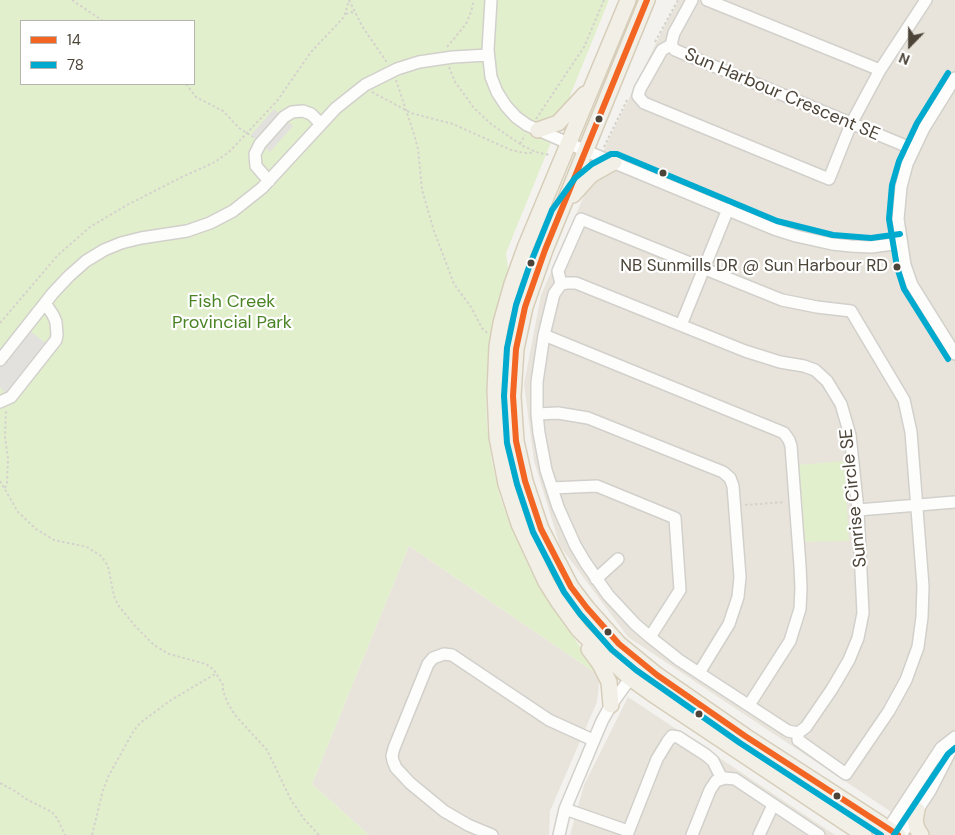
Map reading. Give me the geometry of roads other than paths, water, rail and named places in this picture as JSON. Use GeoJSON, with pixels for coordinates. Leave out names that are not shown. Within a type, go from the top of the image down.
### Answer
{"type":"FeatureCollection","features":[{"type":"Feature","properties":{"kind":"main road"},"geometry":{"type":"LineString","coordinates":[[611,705],[609,682],[579,630],[546,582],[519,524],[506,484],[501,460],[497,437],[495,391],[497,346],[509,293],[525,248],[628,0]]}},
{"type":"Feature","properties":{"kind":"main road"},"geometry":{"type":"LineString","coordinates":[[647,0],[530,291],[516,349],[513,396],[516,441],[532,505],[541,529],[571,587],[605,630],[641,663],[746,736],[893,833]]}},
{"type":"Feature","properties":{"kind":"main road"},"geometry":{"type":"LineString","coordinates":[[534,128],[561,121],[594,81]]}},
{"type":"Feature","properties":{"kind":"main road"},"geometry":{"type":"LineString","coordinates":[[560,213],[581,184],[591,175],[614,162]]}},
{"type":"Feature","properties":{"kind":"main road"},"geometry":{"type":"LineString","coordinates":[[579,630],[630,678],[864,835]]}},
{"type":"Feature","properties":{"kind":"main road"},"geometry":{"type":"LineString","coordinates":[[917,810],[915,820],[920,835]]}},
{"type":"Feature","properties":{"kind":"street"},"geometry":{"type":"LineString","coordinates":[[491,0],[488,55],[491,77],[499,95],[511,112],[534,128],[796,236],[832,244],[871,247],[901,243]]}},
{"type":"Feature","properties":{"kind":"street","name":"Sun Harbour Crescent SE"},"geometry":{"type":"LineString","coordinates":[[692,0],[674,33],[671,45],[675,50],[913,149]]}},
{"type":"Feature","properties":{"kind":"street"},"geometry":{"type":"LineString","coordinates":[[707,0],[880,70]]}},
{"type":"Feature","properties":{"kind":"street"},"geometry":{"type":"LineString","coordinates":[[671,45],[662,50],[640,89],[638,96],[644,103],[829,179],[851,124],[880,70],[926,0]]}},
{"type":"Feature","properties":{"kind":"street"},"geometry":{"type":"LineString","coordinates":[[0,360],[45,303],[74,271],[98,254],[127,242],[186,232],[210,223],[239,208],[269,181],[345,100],[363,86],[385,74],[419,62],[453,57],[488,55]]}},
{"type":"Feature","properties":{"kind":"street"},"geometry":{"type":"LineString","coordinates":[[955,78],[913,149],[901,187],[898,219],[905,265],[912,285],[955,354]]}},
{"type":"Feature","properties":{"kind":"street"},"geometry":{"type":"LineString","coordinates":[[269,181],[258,169],[254,160],[256,150],[285,116],[292,112],[307,112],[321,124]]}},
{"type":"Feature","properties":{"kind":"street"},"geometry":{"type":"LineString","coordinates":[[681,325],[728,209]]}},
{"type":"Feature","properties":{"kind":"street"},"geometry":{"type":"LineString","coordinates":[[581,219],[703,269],[782,300],[851,311],[904,400],[911,432],[922,586],[922,617],[918,647],[906,680],[889,711],[846,774],[798,740],[798,733],[788,731],[679,660],[650,637],[621,610],[585,562],[566,526],[552,488],[542,452],[537,414],[537,382],[544,334],[554,294],[561,284],[558,271],[581,219]]}},
{"type":"Feature","properties":{"kind":"street","name":"Sunrise Circle SE"},"geometry":{"type":"LineString","coordinates":[[561,284],[576,283],[745,351],[815,370],[827,381],[841,404],[848,429],[858,510],[863,600],[861,625],[849,660],[832,690],[806,728],[798,733]]}},
{"type":"Feature","properties":{"kind":"street"},"geometry":{"type":"LineString","coordinates":[[2,401],[11,396],[56,340],[56,322],[45,303]]}},
{"type":"Feature","properties":{"kind":"street"},"geometry":{"type":"LineString","coordinates":[[544,334],[784,433],[789,440],[791,446],[801,588],[800,609],[790,641],[749,705]]}},
{"type":"Feature","properties":{"kind":"street"},"geometry":{"type":"LineString","coordinates":[[537,414],[558,413],[588,418],[723,472],[732,482],[740,577],[738,596],[735,612],[729,624],[699,672]]}},
{"type":"Feature","properties":{"kind":"street"},"geometry":{"type":"LineString","coordinates":[[552,488],[597,486],[675,518],[680,590],[650,637]]}},
{"type":"Feature","properties":{"kind":"street"},"geometry":{"type":"LineString","coordinates":[[858,510],[955,502]]}},
{"type":"Feature","properties":{"kind":"street"},"geometry":{"type":"LineString","coordinates":[[596,579],[618,559]]}},
{"type":"Feature","properties":{"kind":"street"},"geometry":{"type":"LineString","coordinates":[[492,835],[468,825],[439,807],[410,783],[396,768],[393,761],[392,753],[428,664],[433,658],[444,654],[452,655],[549,720],[594,740]]}},
{"type":"Feature","properties":{"kind":"street"},"geometry":{"type":"LineString","coordinates":[[559,835],[566,809],[594,740],[611,705],[641,663]]}},
{"type":"Feature","properties":{"kind":"street"},"geometry":{"type":"LineString","coordinates":[[566,809],[627,833],[657,759],[672,736],[678,737],[713,761],[722,778]]}},
{"type":"Feature","properties":{"kind":"street"},"geometry":{"type":"LineString","coordinates":[[893,833],[941,748],[955,738]]}},
{"type":"Feature","properties":{"kind":"street"},"geometry":{"type":"LineString","coordinates":[[893,833],[917,810],[946,761],[955,738]]}},
{"type":"Feature","properties":{"kind":"street"},"geometry":{"type":"LineString","coordinates":[[692,835],[710,790],[722,778],[735,779],[819,835]]}},
{"type":"Feature","properties":{"kind":"street"},"geometry":{"type":"LineString","coordinates":[[759,835],[773,805]]}},
{"type":"Feature","properties":{"kind":"place","name":"NB Sunmills DR @ Sun Harbour RD"},"geometry":{"type":"Point","coordinates":[897,267]}},
{"type":"Feature","properties":{"kind":"park label","name":"Fish Creek Provincial Park"},"geometry":{"type":"Point","coordinates":[232,312]}}]}
